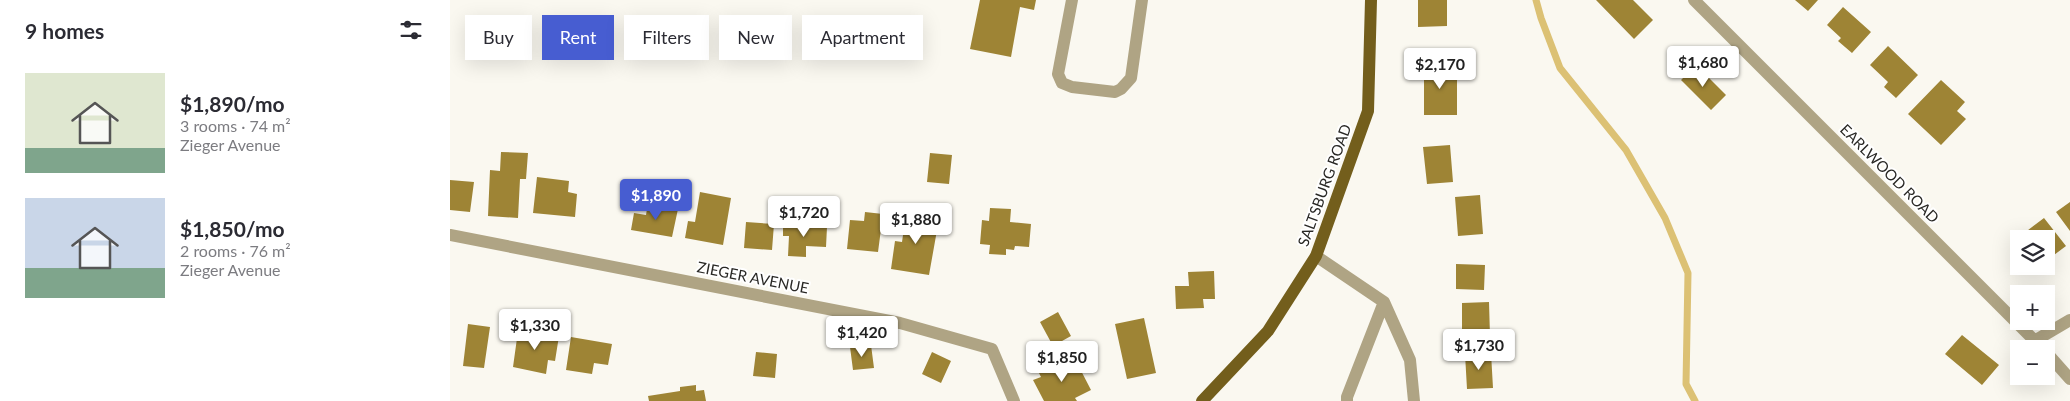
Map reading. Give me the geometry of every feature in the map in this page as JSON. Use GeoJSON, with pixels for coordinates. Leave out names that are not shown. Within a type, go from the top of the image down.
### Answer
{"type":"FeatureCollection","features":[{"type":"Feature","properties":{"kind":"main road","name":"SALTSBURG ROAD"},"geometry":{"type":"LineString","coordinates":[[1202,401],[1268,330],[1316,256],[1368,111],[1371,0]]}},
{"type":"Feature","properties":{"kind":"street"},"geometry":{"type":"LineString","coordinates":[[1072,0],[1058,74],[1062,83],[1072,87],[1115,92],[1121,89],[1131,78],[1142,0]]}},
{"type":"Feature","properties":{"kind":"street","name":"EARLWOOD ROAD"},"geometry":{"type":"LineString","coordinates":[[1694,0],[2036,340]]}},
{"type":"Feature","properties":{"kind":"street","name":"ZIEGER AVENUE"},"geometry":{"type":"LineString","coordinates":[[450,235],[900,323],[992,349],[1014,401]]}},
{"type":"Feature","properties":{"kind":"street"},"geometry":{"type":"LineString","coordinates":[[1316,256],[1384,302],[1410,360],[1414,401]]}},
{"type":"Feature","properties":{"kind":"street"},"geometry":{"type":"LineString","coordinates":[[1345,400],[1384,302]]}},
{"type":"Feature","properties":{"kind":"street","name":"EARLWOOD ROAD"},"geometry":{"type":"LineString","coordinates":[[2045,340],[2070,320]]}},
{"type":"Feature","properties":{"kind":"street"},"geometry":{"type":"LineString","coordinates":[[2055,362],[2070,379]]}},
{"type":"Feature","properties":{"kind":"building"},"geometry":{"type":"Polygon","coordinates":[[[980,0],[1036,0],[1034,10],[1020,7],[1011,57],[970,49],[980,0]]]}},
{"type":"Feature","properties":{"kind":"building"},"geometry":{"type":"Polygon","coordinates":[[[1418,0],[1447,0],[1447,26],[1418,27],[1418,0]]]}},
{"type":"Feature","properties":{"kind":"building"},"geometry":{"type":"Polygon","coordinates":[[[1596,0],[1633,0],[1653,20],[1634,39],[1596,0]]]}},
{"type":"Feature","properties":{"kind":"building"},"geometry":{"type":"Polygon","coordinates":[[[1795,0],[1818,0],[1808,11],[1795,0]]]}},
{"type":"Feature","properties":{"kind":"building"},"geometry":{"type":"Polygon","coordinates":[[[1843,7],[1871,32],[1852,53],[1838,41],[1841,38],[1827,25],[1843,7]]]}},
{"type":"Feature","properties":{"kind":"building"},"geometry":{"type":"Polygon","coordinates":[[[1888,46],[1918,75],[1896,98],[1884,87],[1888,82],[1870,65],[1888,46]]]}},
{"type":"Feature","properties":{"kind":"building"},"geometry":{"type":"Polygon","coordinates":[[[1424,64],[1457,64],[1457,115],[1424,115],[1424,64]]]}},
{"type":"Feature","properties":{"kind":"building"},"geometry":{"type":"Polygon","coordinates":[[[1696,65],[1726,95],[1711,110],[1681,80],[1696,65]]]}},
{"type":"Feature","properties":{"kind":"building"},"geometry":{"type":"Polygon","coordinates":[[[1941,80],[1965,102],[1957,111],[1966,119],[1941,145],[1908,114],[1941,80]]]}},
{"type":"Feature","properties":{"kind":"building"},"geometry":{"type":"Polygon","coordinates":[[[1450,145],[1453,182],[1427,184],[1423,147],[1450,145]]]}},
{"type":"Feature","properties":{"kind":"building"},"geometry":{"type":"Polygon","coordinates":[[[501,152],[528,153],[526,179],[520,179],[518,218],[488,216],[490,170],[500,171],[501,152]]]}},
{"type":"Feature","properties":{"kind":"building"},"geometry":{"type":"Polygon","coordinates":[[[930,153],[952,155],[949,184],[927,182],[930,153]]]}},
{"type":"Feature","properties":{"kind":"building"},"geometry":{"type":"Polygon","coordinates":[[[537,177],[569,181],[568,192],[577,194],[575,217],[533,213],[537,177]]]}},
{"type":"Feature","properties":{"kind":"building"},"geometry":{"type":"Polygon","coordinates":[[[450,180],[474,182],[470,212],[450,210],[450,180]]]}},
{"type":"Feature","properties":{"kind":"building"},"geometry":{"type":"Polygon","coordinates":[[[700,192],[731,198],[723,245],[685,238],[688,221],[695,222],[700,192]]]}},
{"type":"Feature","properties":{"kind":"building"},"geometry":{"type":"Polygon","coordinates":[[[1480,195],[1483,234],[1458,236],[1455,197],[1480,195]]]}},
{"type":"Feature","properties":{"kind":"building"},"geometry":{"type":"Polygon","coordinates":[[[2070,202],[2070,231],[2056,212],[2070,202]]]}},
{"type":"Feature","properties":{"kind":"building"},"geometry":{"type":"Polygon","coordinates":[[[648,203],[678,209],[672,237],[631,230],[634,213],[646,215],[648,203]]]}},
{"type":"Feature","properties":{"kind":"building"},"geometry":{"type":"Polygon","coordinates":[[[990,208],[1011,209],[1010,222],[1031,224],[1029,247],[1015,246],[1014,250],[1006,249],[1006,255],[989,254],[990,245],[980,244],[982,220],[989,221],[990,208]]]}},
{"type":"Feature","properties":{"kind":"building"},"geometry":{"type":"Polygon","coordinates":[[[865,212],[883,214],[878,252],[847,249],[850,220],[864,221],[865,212]]]}},
{"type":"Feature","properties":{"kind":"building"},"geometry":{"type":"Polygon","coordinates":[[[906,214],[939,219],[929,275],[891,269],[895,241],[902,242],[906,214]]]}},
{"type":"Feature","properties":{"kind":"building"},"geometry":{"type":"Polygon","coordinates":[[[2044,218],[2053,230],[2028,230],[2044,218]]]}},
{"type":"Feature","properties":{"kind":"building"},"geometry":{"type":"Polygon","coordinates":[[[746,222],[774,224],[772,250],[744,248],[746,222]]]}},
{"type":"Feature","properties":{"kind":"building"},"geometry":{"type":"Polygon","coordinates":[[[783,224],[827,227],[826,247],[806,246],[806,257],[788,256],[789,236],[783,236],[783,224]]]}},
{"type":"Feature","properties":{"kind":"building"},"geometry":{"type":"Polygon","coordinates":[[[2055,232],[2066,246],[2055,254],[2055,232]]]}},
{"type":"Feature","properties":{"kind":"building"},"geometry":{"type":"Polygon","coordinates":[[[1456,264],[1485,265],[1484,290],[1456,289],[1456,264]]]}},
{"type":"Feature","properties":{"kind":"building"},"geometry":{"type":"Polygon","coordinates":[[[1214,271],[1215,299],[1203,299],[1204,308],[1176,309],[1175,286],[1189,286],[1188,272],[1214,271]]]}},
{"type":"Feature","properties":{"kind":"building"},"geometry":{"type":"Polygon","coordinates":[[[1489,302],[1490,336],[1462,336],[1462,303],[1489,302]]]}},
{"type":"Feature","properties":{"kind":"building"},"geometry":{"type":"Polygon","coordinates":[[[1058,312],[1071,336],[1053,346],[1040,322],[1058,312]]]}},
{"type":"Feature","properties":{"kind":"building"},"geometry":{"type":"Polygon","coordinates":[[[1144,318],[1156,373],[1127,379],[1115,324],[1144,318]]]}},
{"type":"Feature","properties":{"kind":"building"},"geometry":{"type":"Polygon","coordinates":[[[468,324],[490,327],[484,368],[463,366],[468,324]]]}},
{"type":"Feature","properties":{"kind":"building"},"geometry":{"type":"Polygon","coordinates":[[[518,331],[559,336],[555,361],[548,360],[546,374],[513,367],[518,331]]]}},
{"type":"Feature","properties":{"kind":"building"},"geometry":{"type":"Polygon","coordinates":[[[1962,335],[1999,365],[1982,385],[1945,354],[1962,335]]]}},
{"type":"Feature","properties":{"kind":"building"},"geometry":{"type":"Polygon","coordinates":[[[571,337],[612,344],[608,365],[594,363],[592,374],[566,370],[571,337]]]}},
{"type":"Feature","properties":{"kind":"building"},"geometry":{"type":"Polygon","coordinates":[[[871,345],[874,368],[853,370],[850,347],[871,345]]]}},
{"type":"Feature","properties":{"kind":"building"},"geometry":{"type":"Polygon","coordinates":[[[756,352],[777,354],[775,378],[753,376],[756,352]]]}},
{"type":"Feature","properties":{"kind":"building"},"geometry":{"type":"Polygon","coordinates":[[[932,352],[951,361],[941,383],[922,374],[932,352]]]}},
{"type":"Feature","properties":{"kind":"building"},"geometry":{"type":"Polygon","coordinates":[[[1491,353],[1493,388],[1467,389],[1465,354],[1491,353]]]}},
{"type":"Feature","properties":{"kind":"building"},"geometry":{"type":"Polygon","coordinates":[[[1059,361],[1062,368],[1076,361],[1091,390],[1075,398],[1077,401],[1044,401],[1033,380],[1041,377],[1038,371],[1059,361]]]}},
{"type":"Feature","properties":{"kind":"building"},"geometry":{"type":"Polygon","coordinates":[[[696,385],[696,391],[704,390],[706,401],[649,401],[648,396],[680,391],[680,387],[696,385]]]}},
{"type":"Feature","properties":{"kind":"waterway"},"geometry":{"type":"LineString","coordinates":[[1536,0],[1560,68],[1626,150],[1665,218],[1688,273],[1686,384],[1695,401]]}}]}
